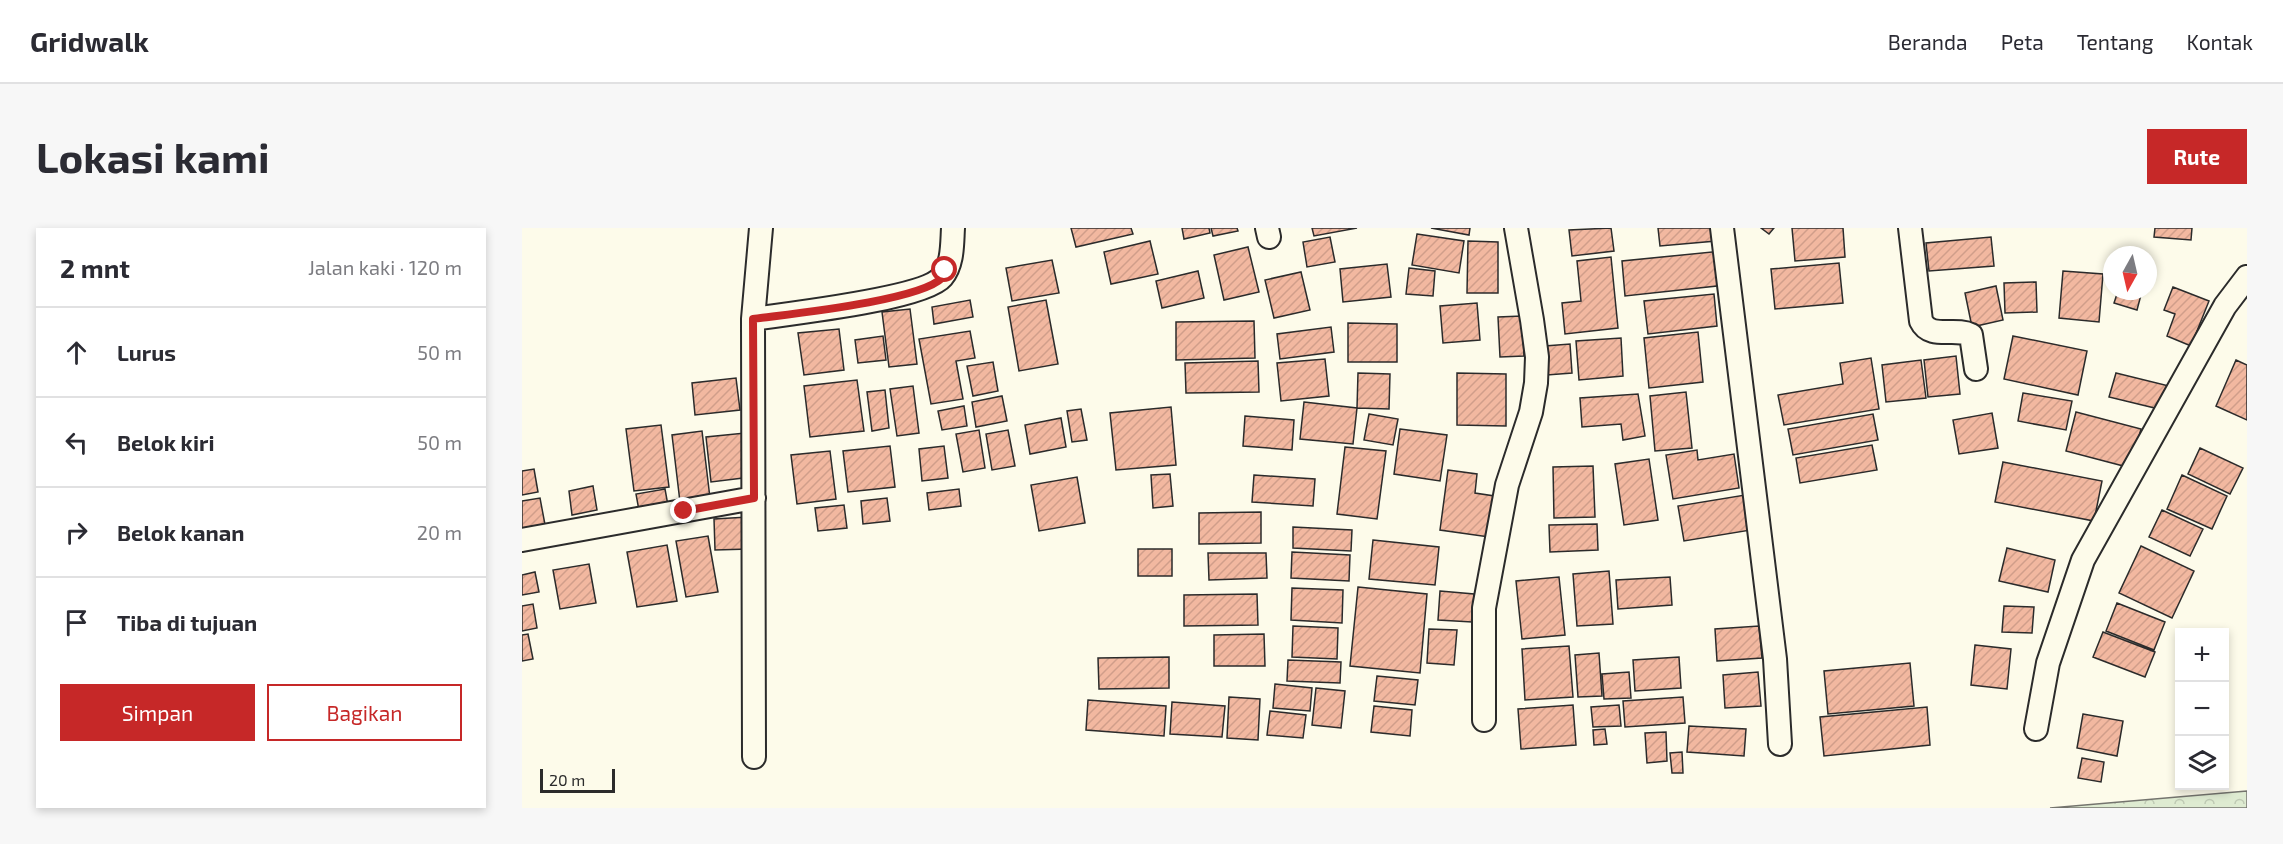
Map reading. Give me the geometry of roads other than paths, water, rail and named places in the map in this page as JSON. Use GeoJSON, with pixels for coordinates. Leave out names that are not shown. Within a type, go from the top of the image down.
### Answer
{"type":"FeatureCollection","features":[{"type":"Feature","properties":{"kind":"street"},"geometry":{"type":"LineString","coordinates":[[754,757],[753,319],[761,228]]}},
{"type":"Feature","properties":{"kind":"street"},"geometry":{"type":"LineString","coordinates":[[753,319],[895,296],[926,287],[942,278],[952,253],[953,228]]}},
{"type":"Feature","properties":{"kind":"street"},"geometry":{"type":"LineString","coordinates":[[1484,720],[1484,608],[1507,485],[1531,412],[1536,382],[1533,329],[1516,228]]}},
{"type":"Feature","properties":{"kind":"street"},"geometry":{"type":"LineString","coordinates":[[1722,228],[1775,659],[1780,744]]}},
{"type":"Feature","properties":{"kind":"street"},"geometry":{"type":"LineString","coordinates":[[1910,228],[1921,321],[1924,327],[1931,332],[1971,334],[1977,369]]}},
{"type":"Feature","properties":{"kind":"street"},"geometry":{"type":"LineString","coordinates":[[2036,729],[2048,663],[2083,560],[2225,306],[2247,277]]}},
{"type":"Feature","properties":{"kind":"street"},"geometry":{"type":"LineString","coordinates":[[522,540],[754,498]]}}]}
